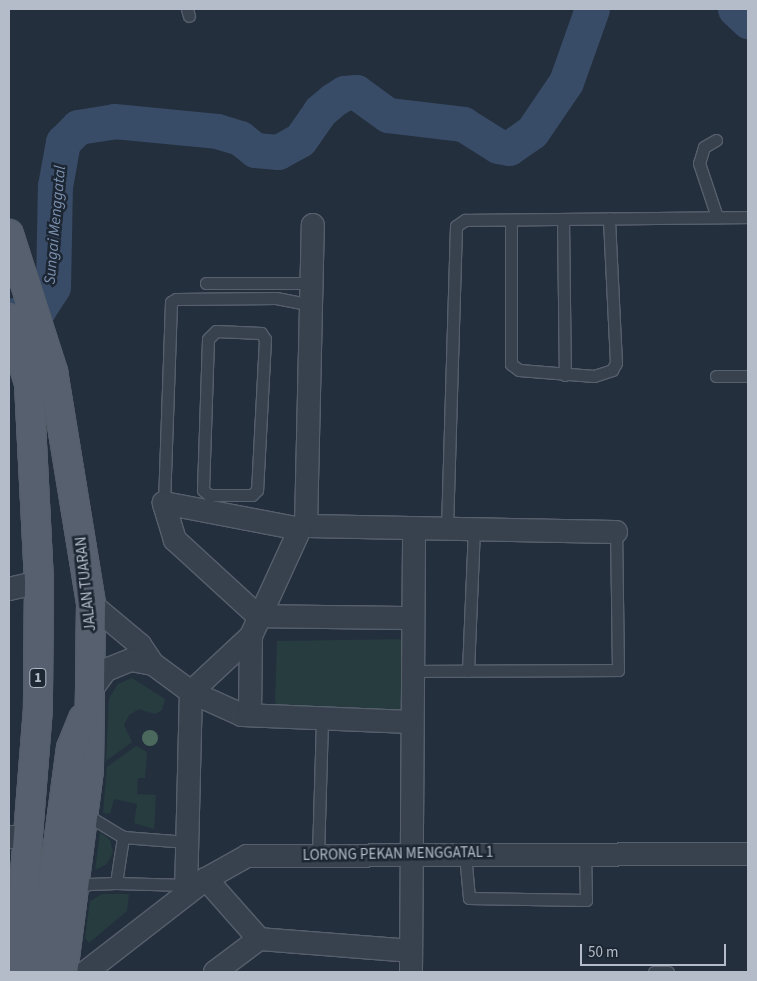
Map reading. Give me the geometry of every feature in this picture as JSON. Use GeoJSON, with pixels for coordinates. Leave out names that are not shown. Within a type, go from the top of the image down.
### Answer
{"type":"FeatureCollection","features":[{"type":"Feature","properties":{"kind":"main road","name":"JALAN TUARAN"},"geometry":{"type":"LineString","coordinates":[[13,244],[53,371],[91,604],[92,689],[85,814],[63,972]]}},
{"type":"Feature","properties":{"kind":"main road","name":"1"},"geometry":{"type":"LineString","coordinates":[[9,318],[29,384],[39,582],[38,708],[19,837],[17,972]]}},
{"type":"Feature","properties":{"kind":"main road"},"geometry":{"type":"LineString","coordinates":[[41,972],[71,748],[92,689]]}},
{"type":"Feature","properties":{"kind":"street"},"geometry":{"type":"LineString","coordinates":[[313,225],[303,528],[254,626],[191,692],[187,842],[193,886],[259,939],[411,962],[410,854],[414,528]]}},
{"type":"Feature","properties":{"kind":"street"},"geometry":{"type":"LineString","coordinates":[[250,715],[254,626],[175,540],[164,503],[229,504],[303,528],[616,532]]}},
{"type":"Feature","properties":{"kind":"street"},"geometry":{"type":"LineString","coordinates":[[9,589],[39,582]]}},
{"type":"Feature","properties":{"kind":"street"},"geometry":{"type":"LineString","coordinates":[[91,604],[140,645],[153,664],[191,692],[250,715],[322,721],[412,722]]}},
{"type":"Feature","properties":{"kind":"street"},"geometry":{"type":"LineString","coordinates":[[254,626],[413,618]]}},
{"type":"Feature","properties":{"kind":"street"},"geometry":{"type":"LineString","coordinates":[[92,689],[106,670],[131,660],[153,664]]}},
{"type":"Feature","properties":{"kind":"street","name":"LORONG PEKAN MENGGATAL 1"},"geometry":{"type":"LineString","coordinates":[[86,972],[193,886],[247,856],[585,853],[748,854]]}},
{"type":"Feature","properties":{"kind":"street"},"geometry":{"type":"LineString","coordinates":[[227,968],[259,939]]}},
{"type":"Feature","properties":{"kind":"lane"},"geometry":{"type":"LineString","coordinates":[[716,140],[704,147],[699,163],[716,217]]}},
{"type":"Feature","properties":{"kind":"lane"},"geometry":{"type":"LineString","coordinates":[[447,529],[454,232],[456,226],[465,220],[748,217]]}},
{"type":"Feature","properties":{"kind":"lane"},"geometry":{"type":"LineString","coordinates":[[511,220],[511,364],[519,370],[565,375],[606,374],[616,362],[609,218]]}},
{"type":"Feature","properties":{"kind":"lane"},"geometry":{"type":"LineString","coordinates":[[563,219],[565,375]]}},
{"type":"Feature","properties":{"kind":"lane"},"geometry":{"type":"LineString","coordinates":[[206,283],[312,283]]}},
{"type":"Feature","properties":{"kind":"lane"},"geometry":{"type":"LineString","coordinates":[[164,503],[171,302],[176,299],[276,298],[311,305]]}},
{"type":"Feature","properties":{"kind":"lane"},"geometry":{"type":"LineString","coordinates":[[216,331],[261,333],[265,339],[257,490],[252,495],[229,504],[209,495],[203,490],[207,344],[209,335],[216,331]]}},
{"type":"Feature","properties":{"kind":"lane"},"geometry":{"type":"LineString","coordinates":[[716,376],[748,376]]}},
{"type":"Feature","properties":{"kind":"lane"},"geometry":{"type":"LineString","coordinates":[[468,671],[474,529]]}},
{"type":"Feature","properties":{"kind":"lane"},"geometry":{"type":"LineString","coordinates":[[412,671],[618,670],[616,532]]}},
{"type":"Feature","properties":{"kind":"lane"},"geometry":{"type":"LineString","coordinates":[[318,855],[322,721]]}},
{"type":"Feature","properties":{"kind":"lane"},"geometry":{"type":"LineString","coordinates":[[85,814],[123,837],[187,842]]}},
{"type":"Feature","properties":{"kind":"lane"},"geometry":{"type":"LineString","coordinates":[[116,884],[123,837]]}},
{"type":"Feature","properties":{"kind":"lane"},"geometry":{"type":"LineString","coordinates":[[465,854],[469,898],[586,900],[585,853]]}},
{"type":"Feature","properties":{"kind":"lane"},"geometry":{"type":"LineString","coordinates":[[76,888],[89,884],[193,886]]}},
{"type":"Feature","properties":{"kind":"lane"},"geometry":{"type":"LineString","coordinates":[[654,972],[668,972]]}},
{"type":"Feature","properties":{"kind":"green space"},"geometry":{"type":"Polygon","coordinates":[[[409,639],[402,708],[393,711],[278,709],[275,701],[277,641],[409,639]]]}},
{"type":"Feature","properties":{"kind":"green space"},"geometry":{"type":"Polygon","coordinates":[[[132,678],[165,699],[162,710],[155,714],[139,709],[129,715],[124,725],[132,742],[106,761],[109,698],[118,684],[132,678]]]}},
{"type":"Feature","properties":{"kind":"green space"},"geometry":{"type":"Polygon","coordinates":[[[136,746],[147,752],[145,778],[138,778],[137,794],[156,795],[154,829],[134,823],[137,804],[114,799],[110,814],[103,813],[107,767],[136,746]]]}},
{"type":"Feature","properties":{"kind":"green space"},"geometry":{"type":"Polygon","coordinates":[[[100,832],[110,840],[113,852],[107,864],[95,870],[100,832]]]}},
{"type":"Feature","properties":{"kind":"green space"},"geometry":{"type":"Polygon","coordinates":[[[102,894],[129,894],[127,911],[89,943],[85,938],[90,901],[102,894]]]}},
{"type":"Feature","properties":{"kind":"waterway","name":"Sungai Menggatal"},"geometry":{"type":"LineString","coordinates":[[9,316],[38,310],[53,287],[55,186],[63,142],[78,127],[114,121],[217,131],[240,138],[255,150],[278,152],[300,140],[320,111],[333,100],[344,93],[356,92],[388,115],[463,124],[498,146],[509,148],[532,132],[566,82],[592,9]]}},
{"type":"Feature","properties":{"kind":"waterway","name":"Sungai Menggatal"},"geometry":{"type":"LineString","coordinates":[[735,9],[748,21]]}}]}
